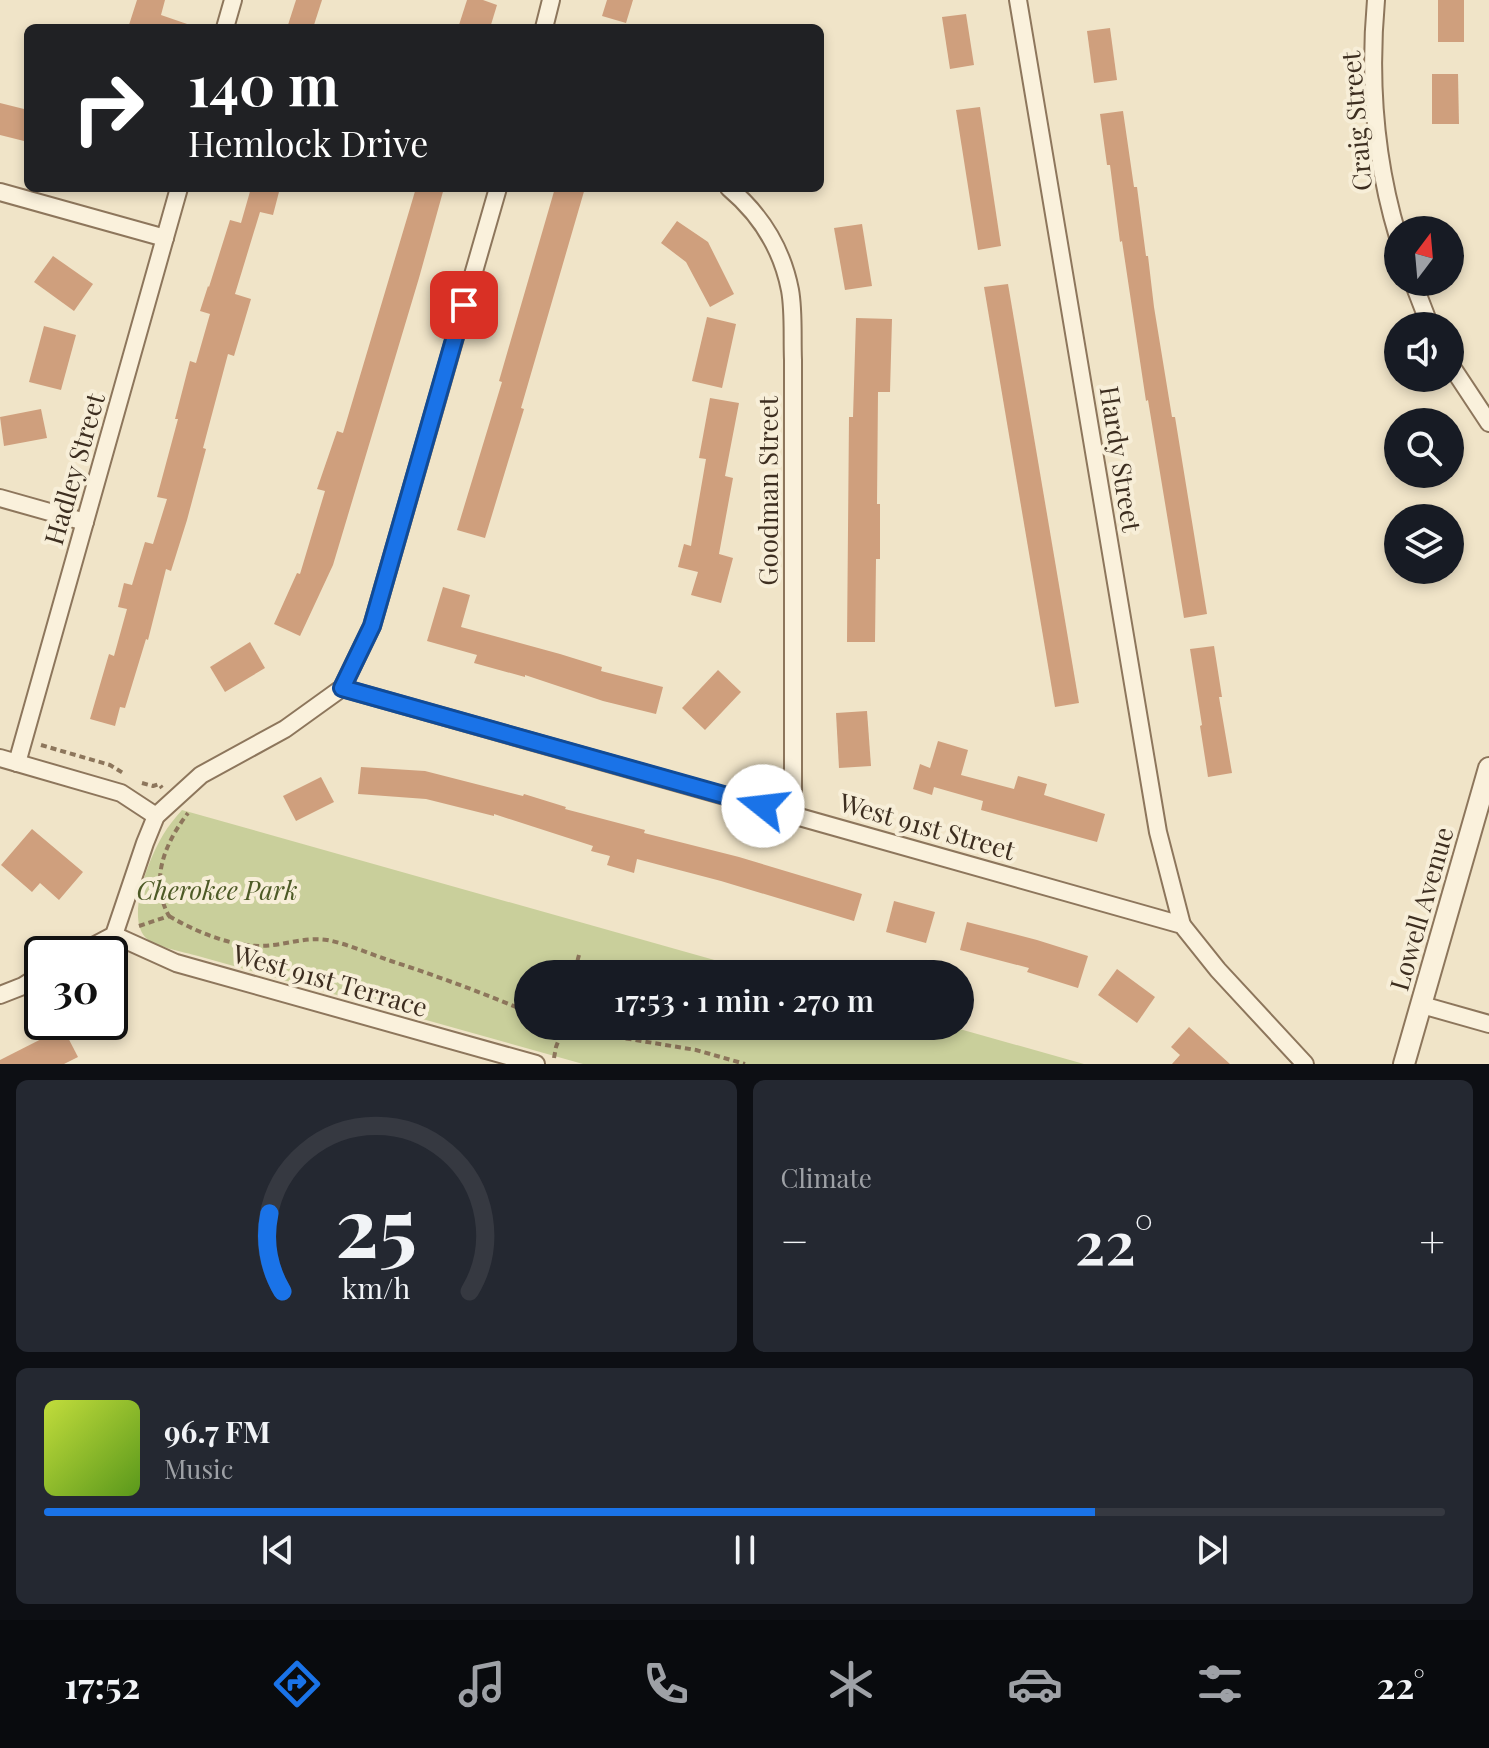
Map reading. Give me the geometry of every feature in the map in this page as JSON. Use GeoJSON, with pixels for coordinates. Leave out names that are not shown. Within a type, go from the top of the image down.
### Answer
{"type":"FeatureCollection","features":[{"type":"Feature","properties":{"kind":"street"},"geometry":{"type":"LineString","coordinates":[[226,24],[233,0]]}},
{"type":"Feature","properties":{"kind":"street"},"geometry":{"type":"LineString","coordinates":[[545,24],[551,0]]}},
{"type":"Feature","properties":{"kind":"street","name":"Hardy Street"},"geometry":{"type":"LineString","coordinates":[[1018,0],[1158,832],[1182,925]]}},
{"type":"Feature","properties":{"kind":"street","name":"Craig Street"},"geometry":{"type":"LineString","coordinates":[[1376,0],[1373,69],[1376,123],[1393,216]]}},
{"type":"Feature","properties":{"kind":"street"},"geometry":{"type":"LineString","coordinates":[[0,192],[165,238]]}},
{"type":"Feature","properties":{"kind":"street","name":"Hadley Street"},"geometry":{"type":"LineString","coordinates":[[8,760],[23,740],[178,192]]}},
{"type":"Feature","properties":{"kind":"street"},"geometry":{"type":"LineString","coordinates":[[114,935],[156,816],[201,775],[285,729],[342,688],[372,626],[497,192]]}},
{"type":"Feature","properties":{"kind":"street","name":"Goodman Street"},"geometry":{"type":"LineString","coordinates":[[734,192],[765,227],[781,257],[791,292],[793,814]]}},
{"type":"Feature","properties":{"kind":"street"},"geometry":{"type":"LineString","coordinates":[[1464,385],[1489,423]]}},
{"type":"Feature","properties":{"kind":"street"},"geometry":{"type":"LineString","coordinates":[[0,498],[85,522]]}},
{"type":"Feature","properties":{"kind":"street","name":"West 91st Street"},"geometry":{"type":"LineString","coordinates":[[342,688],[1182,925]]}},
{"type":"Feature","properties":{"kind":"street"},"geometry":{"type":"LineString","coordinates":[[8,760],[121,793],[156,816]]}},
{"type":"Feature","properties":{"kind":"street","name":"Lowell Avenue"},"geometry":{"type":"LineString","coordinates":[[1404,1064],[1489,768]]}},
{"type":"Feature","properties":{"kind":"street"},"geometry":{"type":"LineString","coordinates":[[1182,925],[1218,970],[1305,1064]]}},
{"type":"Feature","properties":{"kind":"street","name":"West 91st Terrace"},"geometry":{"type":"LineString","coordinates":[[114,935],[176,963],[535,1064]]}},
{"type":"Feature","properties":{"kind":"street"},"geometry":{"type":"LineString","coordinates":[[0,995],[24,985]]}},
{"type":"Feature","properties":{"kind":"street"},"geometry":{"type":"LineString","coordinates":[[1422,1005],[1489,1024]]}},
{"type":"Feature","properties":{"kind":"path"},"geometry":{"type":"LineString","coordinates":[[23,740],[110,765],[145,784],[159,784],[163,790]]}},
{"type":"Feature","properties":{"kind":"path"},"geometry":{"type":"LineString","coordinates":[[183,808],[189,813],[169,842],[159,873],[160,897],[169,916],[212,936],[253,947],[304,938],[330,941],[451,981],[514,1006]]}},
{"type":"Feature","properties":{"kind":"path"},"geometry":{"type":"LineString","coordinates":[[114,935],[169,916]]}},
{"type":"Feature","properties":{"kind":"path"},"geometry":{"type":"LineString","coordinates":[[578,960],[579,955]]}},
{"type":"Feature","properties":{"kind":"path"},"geometry":{"type":"LineString","coordinates":[[553,1064],[559,1040]]}},
{"type":"Feature","properties":{"kind":"path"},"geometry":{"type":"LineString","coordinates":[[632,1040],[683,1048],[745,1064]]}},
{"type":"Feature","properties":{"kind":"green space","name":"Cherokee Park"},"geometry":{"type":"Polygon","coordinates":[[[182,810],[714,960],[514,960],[514,1040],[974,1040],[974,1033],[1084,1064],[583,1064],[155,944],[145,937],[140,927],[139,901],[147,871],[167,828],[182,810]]]}},
{"type":"Feature","properties":{"kind":"building"},"geometry":{"type":"Polygon","coordinates":[[[137,0],[165,0],[161,15],[187,24],[129,24],[137,0]]]}},
{"type":"Feature","properties":{"kind":"building"},"geometry":{"type":"Polygon","coordinates":[[[296,0],[322,0],[314,24],[288,24],[296,0]]]}},
{"type":"Feature","properties":{"kind":"building"},"geometry":{"type":"Polygon","coordinates":[[[467,0],[483,0],[497,5],[491,24],[459,24],[467,0]]]}},
{"type":"Feature","properties":{"kind":"building"},"geometry":{"type":"Polygon","coordinates":[[[607,0],[633,0],[626,23],[602,16],[607,0]]]}},
{"type":"Feature","properties":{"kind":"building"},"geometry":{"type":"Polygon","coordinates":[[[1438,0],[1464,0],[1464,42],[1438,42],[1438,0]]]}},
{"type":"Feature","properties":{"kind":"building"},"geometry":{"type":"Polygon","coordinates":[[[966,14],[974,65],[950,69],[942,17],[966,14]]]}},
{"type":"Feature","properties":{"kind":"building"},"geometry":{"type":"Polygon","coordinates":[[[1110,28],[1117,80],[1094,83],[1087,31],[1110,28]]]}},
{"type":"Feature","properties":{"kind":"building"},"geometry":{"type":"Polygon","coordinates":[[[1432,74],[1458,74],[1459,124],[1432,124],[1432,74]]]}},
{"type":"Feature","properties":{"kind":"building"},"geometry":{"type":"Polygon","coordinates":[[[0,103],[24,109],[24,141],[0,135],[0,103]]]}},
{"type":"Feature","properties":{"kind":"building"},"geometry":{"type":"Polygon","coordinates":[[[980,107],[1001,246],[978,250],[956,110],[980,107]]]}},
{"type":"Feature","properties":{"kind":"building"},"geometry":{"type":"Polygon","coordinates":[[[1123,111],[1207,614],[1184,618],[1100,114],[1123,111]]]}},
{"type":"Feature","properties":{"kind":"building"},"geometry":{"type":"Polygon","coordinates":[[[250,192],[279,192],[273,215],[260,212],[235,294],[251,299],[234,356],[228,354],[203,448],[206,449],[171,571],[166,569],[148,640],[125,708],[120,707],[115,726],[90,719],[109,654],[114,656],[127,609],[118,607],[124,583],[132,585],[145,542],[153,544],[167,499],[157,497],[178,419],[175,419],[190,361],[196,363],[210,314],[200,311],[230,220],[241,223],[250,192]]]}},
{"type":"Feature","properties":{"kind":"building"},"geometry":{"type":"Polygon","coordinates":[[[415,192],[443,192],[333,565],[300,636],[274,624],[297,573],[300,574],[325,491],[317,489],[337,431],[343,433],[415,192]]]}},
{"type":"Feature","properties":{"kind":"building"},"geometry":{"type":"Polygon","coordinates":[[[554,192],[584,192],[485,538],[457,530],[502,382],[499,381],[554,192]]]}},
{"type":"Feature","properties":{"kind":"building"},"geometry":{"type":"Polygon","coordinates":[[[677,221],[708,242],[734,294],[710,307],[686,262],[661,243],[677,221]]]}},
{"type":"Feature","properties":{"kind":"building"},"geometry":{"type":"Polygon","coordinates":[[[862,224],[872,286],[845,290],[834,228],[862,224]]]}},
{"type":"Feature","properties":{"kind":"building"},"geometry":{"type":"Polygon","coordinates":[[[53,256],[93,284],[74,311],[34,282],[53,256]]]}},
{"type":"Feature","properties":{"kind":"building"},"geometry":{"type":"Polygon","coordinates":[[[1008,284],[1079,703],[1055,707],[984,287],[1008,284]]]}},
{"type":"Feature","properties":{"kind":"building"},"geometry":{"type":"Polygon","coordinates":[[[707,317],[736,324],[722,388],[692,381],[707,317]]]}},
{"type":"Feature","properties":{"kind":"building"},"geometry":{"type":"Polygon","coordinates":[[[856,318],[892,319],[890,392],[878,392],[880,559],[876,559],[875,642],[847,642],[849,417],[853,417],[856,318]]]}},
{"type":"Feature","properties":{"kind":"building"},"geometry":{"type":"Polygon","coordinates":[[[44,326],[76,335],[61,390],[29,382],[44,326]]]}},
{"type":"Feature","properties":{"kind":"building"},"geometry":{"type":"Polygon","coordinates":[[[710,398],[739,403],[725,476],[733,478],[719,554],[733,558],[721,603],[691,595],[698,572],[678,567],[684,544],[691,546],[706,459],[699,458],[710,398]]]}},
{"type":"Feature","properties":{"kind":"building"},"geometry":{"type":"Polygon","coordinates":[[[41,409],[47,438],[4,446],[0,417],[41,409]]]}},
{"type":"Feature","properties":{"kind":"building"},"geometry":{"type":"Polygon","coordinates":[[[443,587],[470,595],[461,627],[663,687],[656,714],[474,663],[477,655],[427,641],[443,587]]]}},
{"type":"Feature","properties":{"kind":"building"},"geometry":{"type":"Polygon","coordinates":[[[250,642],[265,668],[225,692],[210,667],[250,642]]]}},
{"type":"Feature","properties":{"kind":"building"},"geometry":{"type":"Polygon","coordinates":[[[1214,646],[1232,773],[1208,777],[1190,649],[1214,646]]]}},
{"type":"Feature","properties":{"kind":"building"},"geometry":{"type":"Polygon","coordinates":[[[718,670],[741,692],[705,730],[682,708],[718,670]]]}},
{"type":"Feature","properties":{"kind":"building"},"geometry":{"type":"Polygon","coordinates":[[[867,711],[871,766],[839,768],[836,713],[867,711]]]}},
{"type":"Feature","properties":{"kind":"building"},"geometry":{"type":"Polygon","coordinates":[[[938,741],[968,750],[961,775],[1014,789],[1018,776],[1047,784],[1044,795],[1105,814],[1097,842],[981,810],[983,801],[934,787],[932,795],[913,789],[920,764],[930,768],[938,741]]]}},
{"type":"Feature","properties":{"kind":"building"},"geometry":{"type":"Polygon","coordinates":[[[361,767],[425,771],[524,794],[565,809],[645,830],[644,833],[739,857],[862,894],[854,921],[637,859],[634,873],[607,865],[610,856],[591,851],[593,846],[494,814],[426,799],[358,794],[361,767]]]}},
{"type":"Feature","properties":{"kind":"building"},"geometry":{"type":"Polygon","coordinates":[[[321,777],[334,802],[296,821],[283,796],[321,777]]]}},
{"type":"Feature","properties":{"kind":"building"},"geometry":{"type":"Polygon","coordinates":[[[32,829],[83,872],[59,900],[40,883],[32,892],[1,865],[32,829]]]}},
{"type":"Feature","properties":{"kind":"building"},"geometry":{"type":"Polygon","coordinates":[[[894,901],[935,912],[926,943],[886,932],[894,901]]]}},
{"type":"Feature","properties":{"kind":"building"},"geometry":{"type":"Polygon","coordinates":[[[967,922],[1088,956],[1078,988],[1027,972],[1029,968],[960,950],[967,922]]]}},
{"type":"Feature","properties":{"kind":"building"},"geometry":{"type":"Polygon","coordinates":[[[1117,969],[1155,997],[1137,1023],[1098,995],[1117,969]]]}},
{"type":"Feature","properties":{"kind":"building"},"geometry":{"type":"Polygon","coordinates":[[[1189,1027],[1230,1064],[1172,1064],[1180,1055],[1171,1047],[1189,1027]]]}},
{"type":"Feature","properties":{"kind":"building"},"geometry":{"type":"Polygon","coordinates":[[[39,1040],[69,1040],[78,1057],[64,1064],[0,1064],[0,1060],[39,1040]]]}},
{"type":"Feature","properties":{"kind":"route"},"geometry":{"type":"LineString","coordinates":[[464,305],[372,626],[342,688],[763,806]]}}]}
